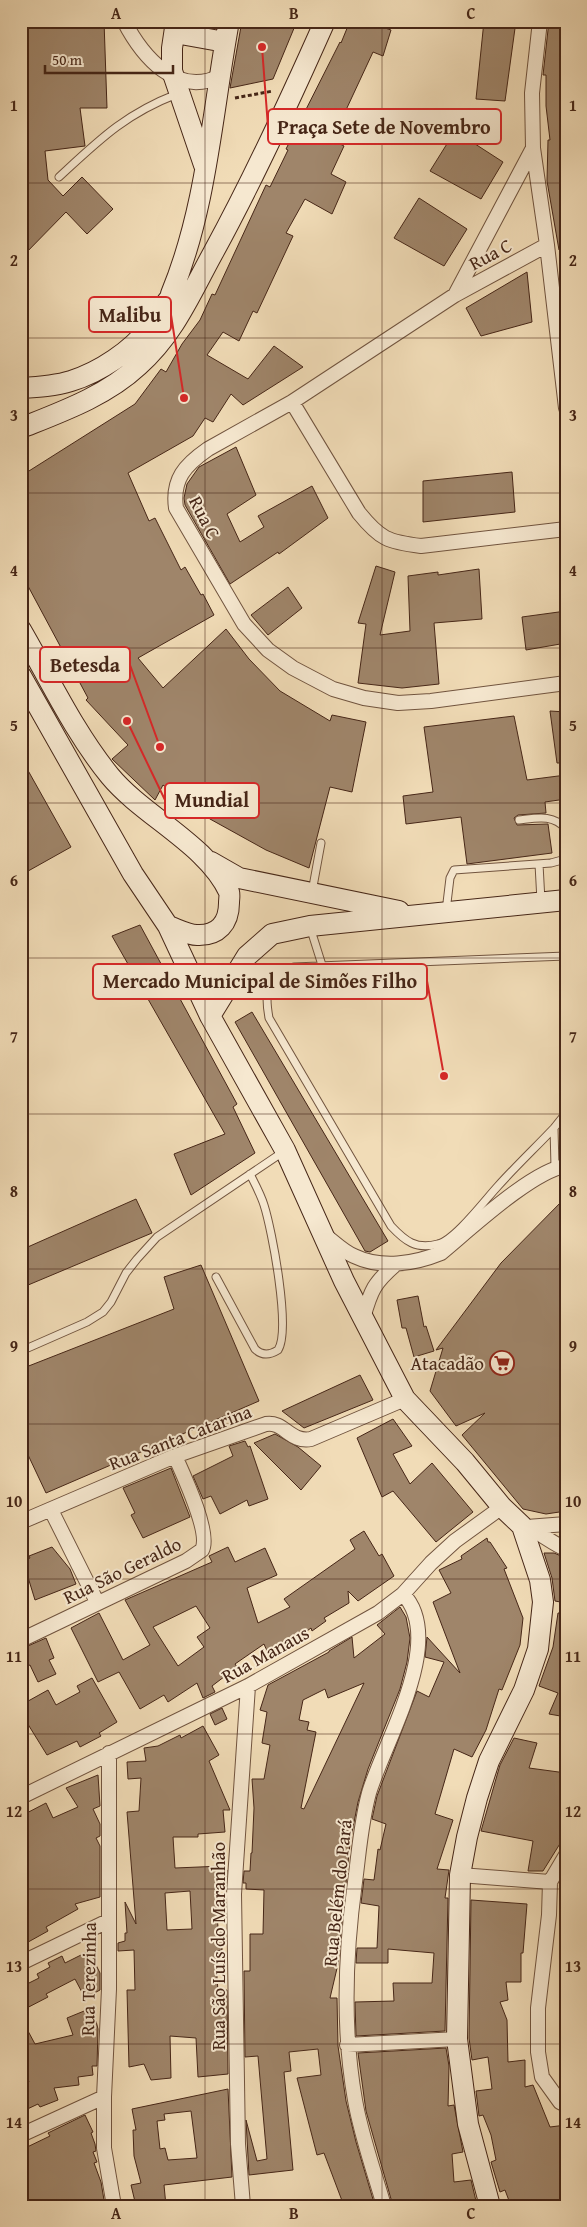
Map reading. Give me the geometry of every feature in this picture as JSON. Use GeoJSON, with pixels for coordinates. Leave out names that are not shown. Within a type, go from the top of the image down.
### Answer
{"type":"FeatureCollection","features":[{"type":"Feature","properties":{"kind":"main road"},"geometry":{"type":"LineString","coordinates":[[21,388],[72,381],[103,366],[127,350],[150,328],[171,294],[183,265],[197,216],[229,21]]}},
{"type":"Feature","properties":{"kind":"main road"},"geometry":{"type":"LineString","coordinates":[[21,428],[70,409],[111,386],[136,368],[159,346],[180,316],[231,220],[296,87],[325,21]]}},
{"type":"Feature","properties":{"kind":"main road"},"geometry":{"type":"LineString","coordinates":[[206,170],[177,85],[172,60],[175,27],[225,42]]}},
{"type":"Feature","properties":{"kind":"main road"},"geometry":{"type":"LineString","coordinates":[[171,294],[200,277]]}},
{"type":"Feature","properties":{"kind":"main road"},"geometry":{"type":"LineString","coordinates":[[21,630],[84,740],[110,776],[136,802],[204,858],[239,878],[418,915]]}},
{"type":"Feature","properties":{"kind":"main road"},"geometry":{"type":"LineString","coordinates":[[21,676],[133,874],[168,926],[210,1016],[285,1150],[363,1318],[406,1398],[465,1462],[502,1507],[524,1527],[540,1580],[543,1602],[538,1649],[524,1690],[486,1770],[467,1837],[460,1875],[457,2039],[468,2124],[490,2206]]}},
{"type":"Feature","properties":{"kind":"main road"},"geometry":{"type":"LineString","coordinates":[[168,926],[195,935],[209,934],[221,928],[229,914],[230,894],[204,858]]}},
{"type":"Feature","properties":{"kind":"main road"},"geometry":{"type":"LineString","coordinates":[[311,894],[334,924]]}},
{"type":"Feature","properties":{"kind":"main road"},"geometry":{"type":"LineString","coordinates":[[210,1016],[247,956],[272,934],[310,926],[566,900]]}},
{"type":"Feature","properties":{"kind":"street"},"geometry":{"type":"LineString","coordinates":[[124,21],[141,49],[177,85],[185,82],[197,84],[210,82],[220,76]]}},
{"type":"Feature","properties":{"kind":"street"},"geometry":{"type":"LineString","coordinates":[[540,21],[532,93],[533,148],[547,245],[566,408]]}},
{"type":"Feature","properties":{"kind":"street"},"geometry":{"type":"LineString","coordinates":[[455,294],[533,148]]}},
{"type":"Feature","properties":{"kind":"street","name":"Rua C"},"geometry":{"type":"LineString","coordinates":[[547,245],[455,294],[292,402],[197,457],[181,474],[176,485],[174,497],[176,508],[244,624],[268,650],[293,668],[333,689],[364,698],[398,702],[431,701],[566,683]]}},
{"type":"Feature","properties":{"kind":"street"},"geometry":{"type":"LineString","coordinates":[[292,402],[359,513],[372,529],[384,538],[399,544],[421,546],[566,529]]}},
{"type":"Feature","properties":{"kind":"street"},"geometry":{"type":"LineString","coordinates":[[325,1236],[353,1256],[374,1263],[396,1264],[425,1260],[441,1253],[534,1178],[560,1166]]}},
{"type":"Feature","properties":{"kind":"street"},"geometry":{"type":"LineString","coordinates":[[363,1318],[370,1291],[382,1276],[396,1264]]}},
{"type":"Feature","properties":{"kind":"street","name":"Rua Santa Catarina"},"geometry":{"type":"LineString","coordinates":[[21,1522],[175,1456],[271,1423],[299,1440],[311,1439],[406,1398]]}},
{"type":"Feature","properties":{"kind":"street","name":"Rua São Geraldo"},"geometry":{"type":"LineString","coordinates":[[21,1640],[186,1561],[202,1550],[204,1542],[198,1508],[175,1456]]}},
{"type":"Feature","properties":{"kind":"street","name":"Rua Manaus"},"geometry":{"type":"LineString","coordinates":[[21,1797],[248,1686],[371,1617],[403,1594],[431,1563],[449,1547],[502,1507]]}},
{"type":"Feature","properties":{"kind":"street"},"geometry":{"type":"LineString","coordinates":[[51,1510],[97,1602]]}},
{"type":"Feature","properties":{"kind":"street"},"geometry":{"type":"LineString","coordinates":[[524,1527],[566,1524]]}},
{"type":"Feature","properties":{"kind":"street"},"geometry":{"type":"LineString","coordinates":[[524,1527],[553,1544],[566,1549]]}},
{"type":"Feature","properties":{"kind":"street","name":"Rua Belém do Pará"},"geometry":{"type":"LineString","coordinates":[[384,2206],[355,2102],[347,2044],[345,2008],[348,1937],[363,1819],[379,1764],[389,1744],[419,1650],[417,1617],[410,1601],[403,1594]]}},
{"type":"Feature","properties":{"kind":"street","name":"Rua São Luís do Maranhão"},"geometry":{"type":"LineString","coordinates":[[243,2206],[238,2144],[234,1894],[248,1686]]}},
{"type":"Feature","properties":{"kind":"street","name":"Rua Terezinha"},"geometry":{"type":"LineString","coordinates":[[109,1753],[108,1989],[104,2148],[114,2206]]}},
{"type":"Feature","properties":{"kind":"street"},"geometry":{"type":"LineString","coordinates":[[566,1854],[550,1882],[549,1914],[538,2008],[538,2052],[542,2077],[560,2102],[566,2105]]}},
{"type":"Feature","properties":{"kind":"street"},"geometry":{"type":"LineString","coordinates":[[460,1875],[550,1882]]}},
{"type":"Feature","properties":{"kind":"street"},"geometry":{"type":"LineString","coordinates":[[21,1963],[108,1921]]}},
{"type":"Feature","properties":{"kind":"street"},"geometry":{"type":"LineString","coordinates":[[347,2044],[457,2039]]}},
{"type":"Feature","properties":{"kind":"street"},"geometry":{"type":"LineString","coordinates":[[21,2134],[104,2096]]}},
{"type":"Feature","properties":{"kind":"lane"},"geometry":{"type":"LineString","coordinates":[[59,178],[107,132],[128,117],[153,104],[177,85]]}},
{"type":"Feature","properties":{"kind":"lane"},"geometry":{"type":"LineString","coordinates":[[519,820],[550,818],[559,821],[566,829]]}},
{"type":"Feature","properties":{"kind":"lane"},"geometry":{"type":"LineString","coordinates":[[311,894],[321,843]]}},
{"type":"Feature","properties":{"kind":"lane"},"geometry":{"type":"LineString","coordinates":[[446,912],[450,878],[454,870],[538,864],[562,860],[566,856]]}},
{"type":"Feature","properties":{"kind":"lane"},"geometry":{"type":"LineString","coordinates":[[538,864],[541,903]]}},
{"type":"Feature","properties":{"kind":"lane"},"geometry":{"type":"LineString","coordinates":[[310,926],[322,965]]}},
{"type":"Feature","properties":{"kind":"lane"},"geometry":{"type":"LineString","coordinates":[[566,956],[322,965],[294,968],[283,972],[273,980],[265,997],[269,1018],[392,1226],[404,1240],[416,1245],[430,1246],[440,1244],[459,1228],[566,1113]]}},
{"type":"Feature","properties":{"kind":"lane"},"geometry":{"type":"LineString","coordinates":[[554,1128],[560,1166]]}},
{"type":"Feature","properties":{"kind":"lane"},"geometry":{"type":"LineString","coordinates":[[21,1351],[87,1322],[103,1312],[112,1302],[132,1266],[157,1237],[285,1150]]}},
{"type":"Feature","properties":{"kind":"lane"},"geometry":{"type":"LineString","coordinates":[[216,1277],[255,1349],[260,1353],[266,1354],[278,1350],[283,1337],[277,1261],[263,1203],[250,1174]]}},
{"type":"Feature","properties":{"kind":"path"},"geometry":{"type":"LineString","coordinates":[[216,101],[296,87]]}},
{"type":"Feature","properties":{"kind":"building"},"geometry":{"type":"Polygon","coordinates":[[[21,21],[104,21],[107,108],[80,108],[85,146],[45,151],[48,180],[63,196],[82,177],[113,209],[87,234],[66,212],[21,258],[21,21]]]}},
{"type":"Feature","properties":{"kind":"building"},"geometry":{"type":"Polygon","coordinates":[[[242,21],[297,21],[273,79],[230,88],[242,21]]]}},
{"type":"Feature","properties":{"kind":"building"},"geometry":{"type":"Polygon","coordinates":[[[350,21],[384,21],[382,27],[391,30],[383,56],[373,52],[332,140],[344,146],[331,174],[346,182],[332,214],[305,199],[286,233],[293,236],[257,313],[253,311],[239,341],[223,332],[207,355],[248,379],[274,346],[303,367],[243,405],[231,394],[213,422],[205,418],[193,436],[128,473],[149,521],[155,518],[181,570],[185,567],[214,615],[138,658],[163,688],[226,629],[249,659],[280,691],[330,721],[332,715],[366,722],[352,792],[330,787],[309,868],[266,850],[210,819],[163,785],[155,800],[112,759],[128,745],[86,700],[88,698],[21,573],[21,476],[135,404],[161,369],[166,372],[182,344],[200,320],[212,294],[215,295],[266,185],[270,187],[288,150],[286,149],[341,43],[350,21]]]}},
{"type":"Feature","properties":{"kind":"building"},"geometry":{"type":"Polygon","coordinates":[[[484,21],[516,21],[505,101],[476,99],[484,21]]]}},
{"type":"Feature","properties":{"kind":"building"},"geometry":{"type":"Polygon","coordinates":[[[549,21],[566,21],[566,249],[559,250],[547,181],[548,140],[550,140],[546,106],[546,75],[543,75],[549,21]]]}},
{"type":"Feature","properties":{"kind":"building"},"geometry":{"type":"Polygon","coordinates":[[[455,131],[503,162],[481,199],[430,171],[455,131]]]}},
{"type":"Feature","properties":{"kind":"building"},"geometry":{"type":"Polygon","coordinates":[[[419,198],[467,229],[444,266],[394,238],[419,198]]]}},
{"type":"Feature","properties":{"kind":"building"},"geometry":{"type":"Polygon","coordinates":[[[527,272],[532,322],[481,336],[466,308],[527,272]]]}},
{"type":"Feature","properties":{"kind":"building"},"geometry":{"type":"Polygon","coordinates":[[[236,447],[256,495],[227,514],[240,542],[264,527],[258,516],[312,486],[328,518],[279,554],[278,552],[230,584],[185,505],[184,498],[187,484],[199,467],[236,447]]]}},
{"type":"Feature","properties":{"kind":"building"},"geometry":{"type":"Polygon","coordinates":[[[512,472],[515,512],[423,522],[423,481],[512,472]]]}},
{"type":"Feature","properties":{"kind":"building"},"geometry":{"type":"Polygon","coordinates":[[[376,566],[395,572],[380,635],[410,631],[408,576],[438,572],[438,575],[479,569],[482,619],[434,623],[439,684],[402,688],[358,683],[366,624],[358,623],[376,566]]]}},
{"type":"Feature","properties":{"kind":"building"},"geometry":{"type":"Polygon","coordinates":[[[288,587],[302,608],[268,635],[251,615],[288,587]]]}},
{"type":"Feature","properties":{"kind":"building"},"geometry":{"type":"Polygon","coordinates":[[[566,611],[566,643],[526,650],[522,617],[566,611]]]}},
{"type":"Feature","properties":{"kind":"building"},"geometry":{"type":"Polygon","coordinates":[[[550,711],[566,712],[566,763],[557,763],[550,711]]]}},
{"type":"Feature","properties":{"kind":"building"},"geometry":{"type":"Polygon","coordinates":[[[514,716],[527,780],[566,775],[566,799],[545,802],[546,813],[518,815],[514,818],[517,825],[548,824],[552,853],[467,864],[461,817],[406,824],[403,796],[433,792],[424,727],[514,716]]]}},
{"type":"Feature","properties":{"kind":"building"},"geometry":{"type":"Polygon","coordinates":[[[21,758],[71,847],[21,875],[21,758]]]}},
{"type":"Feature","properties":{"kind":"building"},"geometry":{"type":"Polygon","coordinates":[[[140,925],[237,1104],[233,1107],[255,1153],[191,1195],[174,1154],[225,1134],[112,936],[140,925]]]}},
{"type":"Feature","properties":{"kind":"building"},"geometry":{"type":"Polygon","coordinates":[[[252,1012],[388,1241],[370,1252],[365,1251],[235,1022],[252,1012]]]}},
{"type":"Feature","properties":{"kind":"building","name":"Atacadão"},"geometry":{"type":"Polygon","coordinates":[[[566,1197],[566,1511],[546,1514],[523,1509],[462,1435],[485,1413],[456,1426],[430,1391],[443,1348],[436,1350],[501,1263],[566,1197]]]}},
{"type":"Feature","properties":{"kind":"building"},"geometry":{"type":"Polygon","coordinates":[[[136,1199],[152,1233],[21,1288],[21,1250],[136,1199]]]}},
{"type":"Feature","properties":{"kind":"building"},"geometry":{"type":"Polygon","coordinates":[[[201,1265],[259,1401],[46,1493],[21,1440],[21,1369],[174,1309],[164,1277],[201,1265]]]}},
{"type":"Feature","properties":{"kind":"building"},"geometry":{"type":"Polygon","coordinates":[[[418,1296],[424,1327],[426,1326],[434,1351],[414,1357],[406,1328],[402,1328],[397,1300],[418,1296]]]}},
{"type":"Feature","properties":{"kind":"building"},"geometry":{"type":"Polygon","coordinates":[[[360,1375],[373,1400],[304,1428],[282,1411],[360,1375]]]}},
{"type":"Feature","properties":{"kind":"building"},"geometry":{"type":"Polygon","coordinates":[[[393,1419],[412,1446],[393,1454],[410,1484],[432,1463],[473,1512],[436,1542],[393,1491],[382,1497],[357,1438],[393,1419]]]}},
{"type":"Feature","properties":{"kind":"building"},"geometry":{"type":"Polygon","coordinates":[[[275,1434],[298,1447],[321,1466],[301,1490],[254,1443],[275,1434]]]}},
{"type":"Feature","properties":{"kind":"building"},"geometry":{"type":"Polygon","coordinates":[[[245,1441],[248,1447],[250,1446],[268,1499],[249,1506],[247,1500],[220,1514],[211,1496],[203,1499],[193,1476],[233,1456],[229,1446],[245,1441]]]}},
{"type":"Feature","properties":{"kind":"building"},"geometry":{"type":"Polygon","coordinates":[[[171,1468],[190,1517],[143,1538],[131,1515],[135,1513],[123,1488],[171,1468]]]}},
{"type":"Feature","properties":{"kind":"building"},"geometry":{"type":"Polygon","coordinates":[[[364,1531],[379,1556],[382,1554],[394,1576],[358,1601],[348,1591],[349,1603],[324,1618],[326,1621],[312,1631],[311,1628],[300,1636],[267,1651],[264,1644],[235,1664],[237,1667],[212,1686],[215,1692],[203,1698],[197,1683],[168,1702],[164,1695],[140,1709],[119,1672],[98,1682],[71,1628],[99,1613],[123,1660],[150,1645],[125,1600],[212,1562],[209,1556],[228,1547],[235,1562],[265,1548],[277,1575],[247,1588],[258,1623],[290,1607],[284,1599],[355,1549],[350,1540],[364,1531]],[[196,1606],[153,1627],[178,1666],[204,1647],[197,1637],[210,1628],[196,1606]]]}},
{"type":"Feature","properties":{"kind":"building"},"geometry":{"type":"Polygon","coordinates":[[[487,1538],[507,1568],[504,1569],[523,1618],[520,1645],[502,1690],[499,1689],[486,1730],[472,1757],[454,1749],[435,1814],[453,1820],[437,1869],[449,1870],[445,1898],[448,1898],[445,2031],[356,2036],[355,2002],[394,2001],[393,1983],[432,1983],[434,1953],[388,1949],[388,1963],[356,1963],[357,1948],[377,1948],[379,1906],[361,1903],[364,1879],[374,1880],[378,1849],[380,1850],[386,1824],[372,1819],[377,1796],[417,1691],[429,1697],[444,1662],[425,1657],[427,1637],[460,1673],[433,1602],[451,1593],[439,1570],[462,1559],[461,1556],[487,1538]]]}},
{"type":"Feature","properties":{"kind":"building"},"geometry":{"type":"Polygon","coordinates":[[[52,1547],[70,1569],[76,1584],[35,1600],[23,1561],[30,1558],[29,1556],[52,1547]]]}},
{"type":"Feature","properties":{"kind":"building"},"geometry":{"type":"Polygon","coordinates":[[[544,1553],[554,1553],[566,1558],[566,1603],[555,1601],[552,1578],[544,1553]]]}},
{"type":"Feature","properties":{"kind":"building"},"geometry":{"type":"Polygon","coordinates":[[[400,1607],[406,1617],[410,1638],[407,1662],[400,1689],[368,1769],[358,1802],[350,1843],[338,1964],[330,1998],[337,1998],[338,2046],[346,2101],[375,2206],[344,2206],[324,2153],[317,2155],[297,2078],[321,2075],[318,2049],[289,2052],[291,2071],[284,2072],[293,2170],[249,2175],[246,2120],[257,2161],[267,2159],[258,2056],[245,2057],[244,1971],[250,1971],[250,1934],[263,1934],[264,1890],[246,1889],[246,1883],[243,1883],[244,1871],[250,1871],[252,1853],[254,1808],[252,1779],[264,1779],[270,1745],[262,1743],[267,1712],[260,1710],[268,1685],[329,1652],[352,1637],[354,1658],[385,1634],[377,1625],[400,1607]],[[364,1683],[328,1698],[325,1689],[303,1700],[299,1720],[309,1722],[307,1730],[316,1732],[301,1808],[304,1809],[364,1683]]]}},
{"type":"Feature","properties":{"kind":"building"},"geometry":{"type":"Polygon","coordinates":[[[558,1613],[566,1613],[566,1717],[549,1714],[558,1693],[539,1686],[553,1647],[558,1613]]]}},
{"type":"Feature","properties":{"kind":"building"},"geometry":{"type":"Polygon","coordinates":[[[46,1638],[54,1658],[49,1660],[56,1674],[38,1682],[30,1665],[21,1668],[21,1649],[46,1638]]]}},
{"type":"Feature","properties":{"kind":"building"},"geometry":{"type":"Polygon","coordinates":[[[92,1678],[117,1722],[99,1733],[101,1736],[80,1747],[77,1741],[47,1755],[21,1713],[21,1705],[48,1690],[56,1705],[80,1692],[77,1686],[92,1678]]]}},
{"type":"Feature","properties":{"kind":"building"},"geometry":{"type":"Polygon","coordinates":[[[222,1708],[227,1719],[215,1725],[210,1714],[222,1708]]]}},
{"type":"Feature","properties":{"kind":"building"},"geometry":{"type":"Polygon","coordinates":[[[203,1726],[219,1755],[209,1761],[230,1810],[223,1810],[225,1832],[198,1834],[198,1837],[173,1837],[175,1868],[223,1866],[223,1869],[227,1870],[226,1884],[219,1885],[219,1897],[216,1897],[222,1950],[215,1951],[218,1991],[227,1990],[228,2074],[198,2077],[196,2038],[170,2036],[171,2078],[151,2080],[144,2064],[129,2067],[127,1990],[135,1990],[134,1950],[118,1951],[118,1943],[125,1941],[125,1933],[127,1933],[125,1902],[136,1924],[127,1812],[139,1811],[141,1778],[128,1779],[127,1762],[146,1761],[144,1748],[158,1746],[180,1735],[181,1738],[203,1726]],[[190,1891],[165,1893],[167,1930],[192,1929],[190,1891]]]}},
{"type":"Feature","properties":{"kind":"building"},"geometry":{"type":"Polygon","coordinates":[[[514,1738],[537,1743],[529,1768],[566,1773],[566,1834],[543,1871],[528,1871],[533,1841],[481,1831],[500,1765],[514,1738]]]}},
{"type":"Feature","properties":{"kind":"building"},"geometry":{"type":"Polygon","coordinates":[[[98,1775],[100,1806],[93,1809],[100,1824],[100,1836],[96,1838],[100,1846],[100,1897],[75,1904],[78,1909],[46,1927],[48,1931],[21,1946],[21,1816],[46,1803],[53,1818],[78,1807],[66,1788],[98,1775]]]}},
{"type":"Feature","properties":{"kind":"building"},"geometry":{"type":"Polygon","coordinates":[[[471,1900],[527,1904],[523,1953],[521,1953],[521,1982],[506,1982],[508,2000],[500,2002],[507,2020],[508,2062],[525,2060],[525,2087],[533,2085],[550,2127],[566,2125],[566,2206],[511,2206],[505,2190],[500,2192],[491,2162],[496,2160],[491,2135],[483,2115],[479,2116],[476,2091],[492,2089],[488,2057],[472,2060],[469,2038],[471,1900]]]}},
{"type":"Feature","properties":{"kind":"building"},"geometry":{"type":"Polygon","coordinates":[[[89,1951],[100,1973],[100,1990],[85,1998],[75,1979],[46,1994],[48,1997],[21,2011],[21,1987],[39,1978],[37,1974],[50,1967],[48,1963],[62,1956],[65,1963],[89,1951]]]}},
{"type":"Feature","properties":{"kind":"building"},"geometry":{"type":"Polygon","coordinates":[[[89,2009],[98,2029],[97,2066],[92,2066],[93,2075],[78,2077],[79,2085],[54,2088],[58,2100],[40,2107],[38,2104],[21,2112],[21,2086],[29,2082],[21,2063],[21,2018],[35,2044],[73,2035],[67,2018],[89,2009]]]}},
{"type":"Feature","properties":{"kind":"building"},"geometry":{"type":"Polygon","coordinates":[[[446,2048],[449,2066],[448,2106],[454,2105],[463,2152],[452,2154],[454,2182],[471,2180],[476,2201],[462,2203],[464,2206],[393,2206],[366,2111],[358,2053],[446,2048]]]}},
{"type":"Feature","properties":{"kind":"building"},"geometry":{"type":"Polygon","coordinates":[[[228,2089],[232,2177],[164,2185],[166,2206],[136,2206],[131,2185],[141,2183],[134,2156],[133,2130],[136,2130],[132,2109],[228,2089]],[[191,2111],[164,2114],[165,2120],[157,2121],[160,2149],[165,2148],[168,2160],[197,2158],[191,2111]]]}},
{"type":"Feature","properties":{"kind":"building"},"geometry":{"type":"Polygon","coordinates":[[[85,2115],[93,2132],[91,2133],[96,2151],[93,2152],[97,2162],[94,2163],[101,2182],[105,2206],[21,2206],[21,2150],[50,2136],[48,2133],[85,2115]]]}},
{"type":"Feature","properties":{"kind":"place","name":"Praça Sete de Novembro"},"geometry":{"type":"Point","coordinates":[262,47]}},
{"type":"Feature","properties":{"kind":"place","name":"Malibu"},"geometry":{"type":"Point","coordinates":[184,398]}},
{"type":"Feature","properties":{"kind":"place","name":"Mundial"},"geometry":{"type":"Point","coordinates":[127,721]}},
{"type":"Feature","properties":{"kind":"place","name":"Betesda"},"geometry":{"type":"Point","coordinates":[160,747]}},
{"type":"Feature","properties":{"kind":"place","name":"Mercado Municipal de Simões Filho"},"geometry":{"type":"Point","coordinates":[444,1076]}},
{"type":"Feature","properties":{"kind":"place","name":"Atacadão"},"geometry":{"type":"Point","coordinates":[502,1363]}}]}
